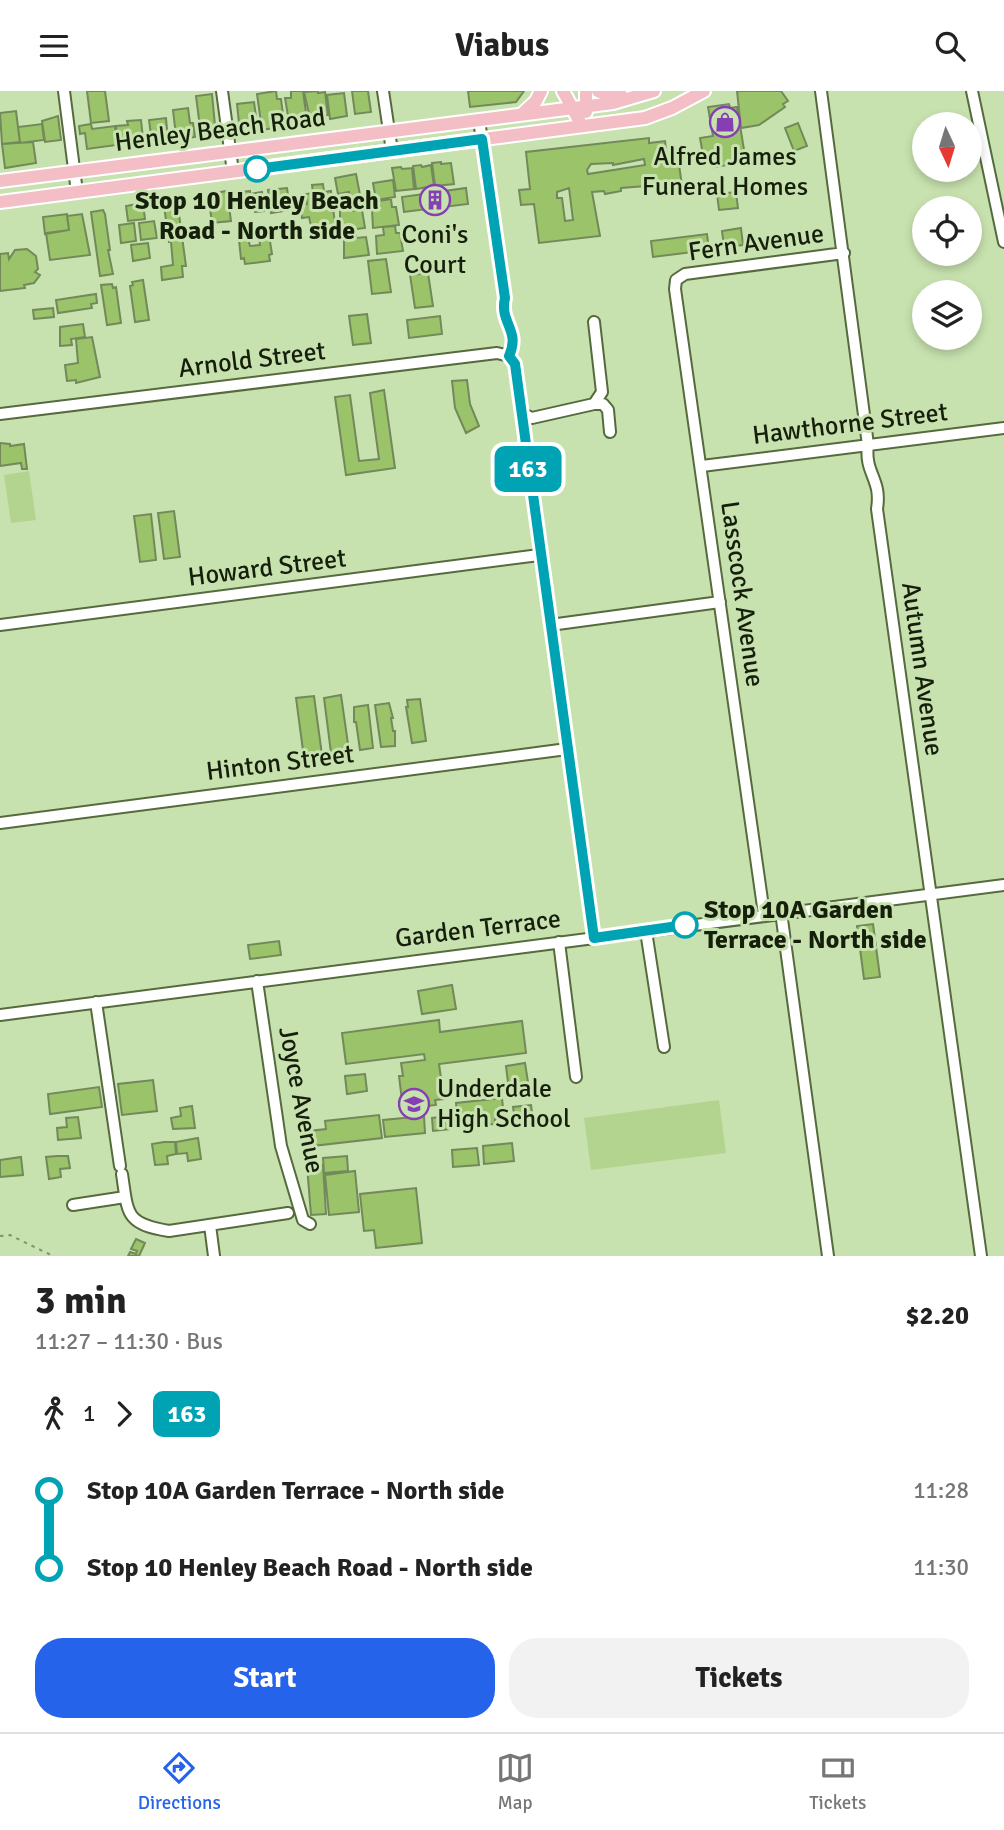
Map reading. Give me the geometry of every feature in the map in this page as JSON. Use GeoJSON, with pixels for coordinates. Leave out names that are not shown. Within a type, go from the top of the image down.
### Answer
{"type":"FeatureCollection","features":[{"type":"Feature","properties":{"kind":"main road"},"geometry":{"type":"LineString","coordinates":[[522,114],[536,101],[541,91]]}},
{"type":"Feature","properties":{"kind":"main road"},"geometry":{"type":"LineString","coordinates":[[563,91],[582,126]]}},
{"type":"Feature","properties":{"kind":"main road"},"geometry":{"type":"LineString","coordinates":[[582,126],[587,106],[586,91]]}},
{"type":"Feature","properties":{"kind":"main road"},"geometry":{"type":"LineString","coordinates":[[598,91],[607,96],[637,91]]}},
{"type":"Feature","properties":{"kind":"main road","name":"Henley Beach Road"},"geometry":{"type":"LineString","coordinates":[[0,181],[613,103],[654,91]]}},
{"type":"Feature","properties":{"kind":"main road","name":"Henley Beach Road"},"geometry":{"type":"LineString","coordinates":[[0,202],[645,118],[672,108],[704,91]]}},
{"type":"Feature","properties":{"kind":"street"},"geometry":{"type":"LineString","coordinates":[[64,91],[77,192]]}},
{"type":"Feature","properties":{"kind":"street"},"geometry":{"type":"LineString","coordinates":[[222,91],[233,172]]}},
{"type":"Feature","properties":{"kind":"street"},"geometry":{"type":"LineString","coordinates":[[383,91],[391,151]]}},
{"type":"Feature","properties":{"kind":"street","name":"Autumn Avenue"},"geometry":{"type":"LineString","coordinates":[[821,91],[868,445],[867,466],[876,480],[880,494],[877,509],[981,1256]]}},
{"type":"Feature","properties":{"kind":"street"},"geometry":{"type":"LineString","coordinates":[[972,91],[1004,242]]}},
{"type":"Feature","properties":{"kind":"street"},"geometry":{"type":"LineString","coordinates":[[479,120],[505,298],[502,307],[504,318],[514,338],[509,356],[515,364],[539,555],[594,938]]}},
{"type":"Feature","properties":{"kind":"street","name":"Fern Avenue"},"geometry":{"type":"LineString","coordinates":[[676,280],[685,274],[844,253]]}},
{"type":"Feature","properties":{"kind":"street","name":"Lasscock Avenue"},"geometry":{"type":"LineString","coordinates":[[676,280],[675,289],[764,914]]}},
{"type":"Feature","properties":{"kind":"street"},"geometry":{"type":"LineString","coordinates":[[594,322],[602,392],[594,404]]}},
{"type":"Feature","properties":{"kind":"street","name":"Arnold Street"},"geometry":{"type":"LineString","coordinates":[[0,414],[498,353],[509,356]]}},
{"type":"Feature","properties":{"kind":"street"},"geometry":{"type":"LineString","coordinates":[[521,413],[532,418],[603,404],[608,410],[610,432]]}},
{"type":"Feature","properties":{"kind":"street","name":"Hawthorne Street"},"geometry":{"type":"LineString","coordinates":[[702,466],[1004,428]]}},
{"type":"Feature","properties":{"kind":"street","name":"Howard Street"},"geometry":{"type":"LineString","coordinates":[[0,625],[539,555]]}},
{"type":"Feature","properties":{"kind":"street"},"geometry":{"type":"LineString","coordinates":[[550,625],[720,601]]}},
{"type":"Feature","properties":{"kind":"street","name":"Hinton Street"},"geometry":{"type":"LineString","coordinates":[[0,823],[567,749]]}},
{"type":"Feature","properties":{"kind":"street","name":"Garden Terrace"},"geometry":{"type":"LineString","coordinates":[[0,1015],[1004,885]]}},
{"type":"Feature","properties":{"kind":"street"},"geometry":{"type":"LineString","coordinates":[[780,912],[828,1256]]}},
{"type":"Feature","properties":{"kind":"street"},"geometry":{"type":"LineString","coordinates":[[646,931],[664,1047]]}},
{"type":"Feature","properties":{"kind":"street"},"geometry":{"type":"LineString","coordinates":[[559,942],[576,1077]]}},
{"type":"Feature","properties":{"kind":"street","name":"Joyce Avenue"},"geometry":{"type":"LineString","coordinates":[[257,981],[281,1146],[303,1220],[310,1224]]}},
{"type":"Feature","properties":{"kind":"street"},"geometry":{"type":"LineString","coordinates":[[96,1002],[127,1210],[136,1222],[169,1231],[288,1213]]}},
{"type":"Feature","properties":{"kind":"street"},"geometry":{"type":"LineString","coordinates":[[73,1205],[125,1197]]}},
{"type":"Feature","properties":{"kind":"street"},"geometry":{"type":"LineString","coordinates":[[210,1225],[214,1256]]}},
{"type":"Feature","properties":{"kind":"path"},"geometry":{"type":"LineString","coordinates":[[0,1236],[10,1235],[53,1256]]}},
{"type":"Feature","properties":{"kind":"green space"},"geometry":{"type":"Polygon","coordinates":[[[29,471],[36,520],[11,523],[4,475],[29,471]]]}},
{"type":"Feature","properties":{"kind":"green space"},"geometry":{"type":"Polygon","coordinates":[[[719,1100],[726,1153],[591,1170],[584,1118],[719,1100]]]}},
{"type":"Feature","properties":{"kind":"building"},"geometry":{"type":"Polygon","coordinates":[[[87,91],[105,91],[109,121],[91,123],[87,91]]]}},
{"type":"Feature","properties":{"kind":"building"},"geometry":{"type":"Polygon","coordinates":[[[276,91],[277,99],[281,99],[284,122],[280,123],[280,127],[262,130],[257,94],[276,91]]]}},
{"type":"Feature","properties":{"kind":"building"},"geometry":{"type":"Polygon","coordinates":[[[291,91],[303,91],[307,120],[289,122],[285,98],[291,98],[291,91]]]}},
{"type":"Feature","properties":{"kind":"building"},"geometry":{"type":"Polygon","coordinates":[[[352,91],[368,91],[371,112],[355,114],[352,91]]]}},
{"type":"Feature","properties":{"kind":"building"},"geometry":{"type":"Polygon","coordinates":[[[468,91],[524,91],[516,102],[470,107],[468,91]]]}},
{"type":"Feature","properties":{"kind":"building"},"geometry":{"type":"Polygon","coordinates":[[[737,91],[781,91],[788,101],[783,104],[785,107],[759,125],[741,128],[737,91]]]}},
{"type":"Feature","properties":{"kind":"building"},"geometry":{"type":"Polygon","coordinates":[[[304,92],[325,92],[328,115],[310,118],[304,92]]]}},
{"type":"Feature","properties":{"kind":"building"},"geometry":{"type":"Polygon","coordinates":[[[344,93],[347,116],[330,119],[327,95],[344,93]]]}},
{"type":"Feature","properties":{"kind":"building"},"geometry":{"type":"Polygon","coordinates":[[[212,94],[216,136],[201,135],[196,96],[212,94]]]}},
{"type":"Feature","properties":{"kind":"building"},"geometry":{"type":"Polygon","coordinates":[[[254,102],[258,131],[240,133],[237,104],[254,102]]]}},
{"type":"Feature","properties":{"kind":"building","name":"Alfred James Funeral Homes"},"geometry":{"type":"Polygon","coordinates":[[[729,104],[730,108],[737,107],[746,162],[714,167],[712,154],[703,155],[700,138],[713,136],[708,107],[729,104]]]}},
{"type":"Feature","properties":{"kind":"building"},"geometry":{"type":"Polygon","coordinates":[[[188,108],[195,137],[181,139],[181,136],[176,136],[173,110],[188,108]]]}},
{"type":"Feature","properties":{"kind":"building"},"geometry":{"type":"Polygon","coordinates":[[[16,111],[20,142],[2,144],[0,113],[16,111]]]}},
{"type":"Feature","properties":{"kind":"building"},"geometry":{"type":"Polygon","coordinates":[[[58,116],[61,140],[45,142],[42,121],[58,116]]]}},
{"type":"Feature","properties":{"kind":"building"},"geometry":{"type":"Polygon","coordinates":[[[166,118],[168,141],[152,143],[149,120],[166,118]]]}},
{"type":"Feature","properties":{"kind":"building"},"geometry":{"type":"Polygon","coordinates":[[[141,120],[143,138],[148,138],[148,144],[134,146],[130,140],[117,136],[116,126],[128,125],[127,121],[141,120]]]}},
{"type":"Feature","properties":{"kind":"building"},"geometry":{"type":"Polygon","coordinates":[[[798,123],[807,146],[794,151],[785,128],[798,123]]]}},
{"type":"Feature","properties":{"kind":"building"},"geometry":{"type":"Polygon","coordinates":[[[42,124],[44,140],[20,143],[18,127],[42,124]]]}},
{"type":"Feature","properties":{"kind":"building"},"geometry":{"type":"Polygon","coordinates":[[[91,124],[92,129],[115,126],[117,145],[87,149],[85,133],[80,134],[79,126],[91,124]]]}},
{"type":"Feature","properties":{"kind":"building"},"geometry":{"type":"Polygon","coordinates":[[[649,138],[649,143],[665,141],[667,158],[678,157],[682,186],[659,189],[659,185],[621,188],[621,191],[605,194],[604,191],[592,192],[600,236],[539,243],[534,204],[521,205],[519,190],[530,189],[526,152],[649,138]],[[644,159],[613,165],[591,164],[587,170],[588,174],[645,165],[644,159]],[[569,188],[557,192],[557,198],[562,198],[565,221],[573,220],[569,188]]]}},
{"type":"Feature","properties":{"kind":"building"},"geometry":{"type":"Polygon","coordinates":[[[33,142],[36,163],[5,168],[2,144],[33,142]]]}},
{"type":"Feature","properties":{"kind":"building"},"geometry":{"type":"Polygon","coordinates":[[[432,163],[451,163],[454,184],[435,186],[432,163]]]}},
{"type":"Feature","properties":{"kind":"building"},"geometry":{"type":"Polygon","coordinates":[[[431,165],[434,186],[416,189],[413,166],[431,165]]]}},
{"type":"Feature","properties":{"kind":"building"},"geometry":{"type":"Polygon","coordinates":[[[392,168],[412,168],[414,189],[396,191],[392,168]]]}},
{"type":"Feature","properties":{"kind":"building"},"geometry":{"type":"Polygon","coordinates":[[[356,174],[361,200],[350,202],[349,192],[338,194],[335,178],[356,174]]]}},
{"type":"Feature","properties":{"kind":"building"},"geometry":{"type":"Polygon","coordinates":[[[393,180],[395,197],[376,200],[373,183],[393,180]]]}},
{"type":"Feature","properties":{"kind":"building"},"geometry":{"type":"Polygon","coordinates":[[[323,184],[324,192],[331,191],[335,224],[333,233],[324,234],[311,226],[309,217],[302,218],[300,205],[307,204],[306,194],[313,193],[312,185],[323,184]]]}},
{"type":"Feature","properties":{"kind":"building"},"geometry":{"type":"Polygon","coordinates":[[[287,188],[290,210],[271,213],[268,190],[287,188]]]}},
{"type":"Feature","properties":{"kind":"building","name":"Coni's Court"},"geometry":{"type":"Polygon","coordinates":[[[466,188],[468,204],[404,212],[402,197],[466,188]]]}},
{"type":"Feature","properties":{"kind":"building"},"geometry":{"type":"Polygon","coordinates":[[[227,191],[231,221],[212,223],[208,194],[227,191]]]}},
{"type":"Feature","properties":{"kind":"building"},"geometry":{"type":"Polygon","coordinates":[[[250,191],[250,194],[262,192],[264,211],[255,212],[254,205],[242,207],[240,192],[250,191]]]}},
{"type":"Feature","properties":{"kind":"building"},"geometry":{"type":"Polygon","coordinates":[[[736,192],[738,208],[719,210],[717,194],[736,192]]]}},
{"type":"Feature","properties":{"kind":"building"},"geometry":{"type":"Polygon","coordinates":[[[391,199],[392,207],[396,207],[399,225],[373,228],[372,210],[380,209],[379,201],[391,199]]]}},
{"type":"Feature","properties":{"kind":"building"},"geometry":{"type":"Polygon","coordinates":[[[177,200],[186,266],[182,266],[183,277],[162,280],[161,267],[173,265],[164,206],[166,201],[177,200]]]}},
{"type":"Feature","properties":{"kind":"building"},"geometry":{"type":"Polygon","coordinates":[[[143,203],[145,219],[128,221],[126,206],[143,203]]]}},
{"type":"Feature","properties":{"kind":"building"},"geometry":{"type":"Polygon","coordinates":[[[351,203],[352,211],[362,210],[365,228],[340,231],[340,204],[351,203]]]}},
{"type":"Feature","properties":{"kind":"building"},"geometry":{"type":"Polygon","coordinates":[[[103,210],[113,274],[100,276],[91,212],[103,210]]]}},
{"type":"Feature","properties":{"kind":"building"},"geometry":{"type":"Polygon","coordinates":[[[67,214],[69,230],[45,234],[43,217],[67,214]]]}},
{"type":"Feature","properties":{"kind":"building"},"geometry":{"type":"Polygon","coordinates":[[[82,214],[90,255],[50,260],[46,233],[69,230],[67,216],[82,214]]]}},
{"type":"Feature","properties":{"kind":"building"},"geometry":{"type":"Polygon","coordinates":[[[154,221],[157,238],[141,240],[139,223],[154,221]]]}},
{"type":"Feature","properties":{"kind":"building"},"geometry":{"type":"Polygon","coordinates":[[[134,223],[136,241],[121,243],[119,225],[134,223]]]}},
{"type":"Feature","properties":{"kind":"building"},"geometry":{"type":"Polygon","coordinates":[[[395,226],[396,233],[400,233],[403,251],[377,254],[376,236],[384,235],[383,227],[395,226]]]}},
{"type":"Feature","properties":{"kind":"building"},"geometry":{"type":"Polygon","coordinates":[[[741,228],[743,245],[724,247],[722,231],[741,228]]]}},
{"type":"Feature","properties":{"kind":"building"},"geometry":{"type":"Polygon","coordinates":[[[355,230],[356,238],[366,237],[369,255],[344,258],[344,231],[355,230]]]}},
{"type":"Feature","properties":{"kind":"building"},"geometry":{"type":"Polygon","coordinates":[[[707,234],[709,250],[653,257],[651,241],[707,234]]]}},
{"type":"Feature","properties":{"kind":"building"},"geometry":{"type":"Polygon","coordinates":[[[269,235],[272,254],[269,255],[270,261],[245,264],[244,258],[241,259],[239,240],[248,238],[250,246],[260,245],[259,237],[269,235]]]}},
{"type":"Feature","properties":{"kind":"building"},"geometry":{"type":"Polygon","coordinates":[[[148,243],[150,258],[133,261],[131,245],[148,243]]]}},
{"type":"Feature","properties":{"kind":"building"},"geometry":{"type":"Polygon","coordinates":[[[27,249],[36,256],[38,269],[35,272],[40,275],[34,283],[24,285],[25,288],[0,291],[0,254],[8,253],[9,259],[15,250],[27,249]]]}},
{"type":"Feature","properties":{"kind":"building"},"geometry":{"type":"Polygon","coordinates":[[[386,259],[391,292],[372,294],[368,261],[386,259]]]}},
{"type":"Feature","properties":{"kind":"building"},"geometry":{"type":"Polygon","coordinates":[[[428,273],[433,306],[415,308],[410,275],[428,273]]]}},
{"type":"Feature","properties":{"kind":"building"},"geometry":{"type":"Polygon","coordinates":[[[143,280],[149,320],[135,322],[130,286],[133,285],[132,282],[143,280]]]}},
{"type":"Feature","properties":{"kind":"building"},"geometry":{"type":"Polygon","coordinates":[[[112,284],[113,288],[116,287],[121,323],[107,325],[101,285],[112,284]]]}},
{"type":"Feature","properties":{"kind":"building"},"geometry":{"type":"Polygon","coordinates":[[[96,294],[97,303],[91,304],[92,308],[58,313],[56,300],[96,294]]]}},
{"type":"Feature","properties":{"kind":"building"},"geometry":{"type":"Polygon","coordinates":[[[53,308],[54,317],[34,319],[33,310],[53,308]]]}},
{"type":"Feature","properties":{"kind":"building"},"geometry":{"type":"Polygon","coordinates":[[[367,314],[371,343],[353,345],[349,316],[367,314]]]}},
{"type":"Feature","properties":{"kind":"building"},"geometry":{"type":"Polygon","coordinates":[[[440,316],[442,334],[409,338],[407,320],[440,316]]]}},
{"type":"Feature","properties":{"kind":"building"},"geometry":{"type":"Polygon","coordinates":[[[83,324],[85,337],[71,339],[72,345],[60,346],[60,327],[83,324]]]}},
{"type":"Feature","properties":{"kind":"building"},"geometry":{"type":"Polygon","coordinates":[[[92,337],[100,377],[76,383],[76,380],[67,381],[65,365],[78,363],[76,339],[92,337]]]}},
{"type":"Feature","properties":{"kind":"building"},"geometry":{"type":"Polygon","coordinates":[[[467,380],[470,404],[479,426],[466,433],[455,408],[452,381],[467,380]]]}},
{"type":"Feature","properties":{"kind":"building"},"geometry":{"type":"Polygon","coordinates":[[[384,390],[395,468],[346,475],[335,397],[350,395],[359,461],[379,459],[370,393],[384,390]]]}},
{"type":"Feature","properties":{"kind":"building"},"geometry":{"type":"Polygon","coordinates":[[[0,443],[10,446],[24,444],[27,469],[22,469],[21,463],[0,466],[0,443]]]}},
{"type":"Feature","properties":{"kind":"building"},"geometry":{"type":"Polygon","coordinates":[[[174,511],[180,557],[164,559],[158,513],[174,511]]]}},
{"type":"Feature","properties":{"kind":"building"},"geometry":{"type":"Polygon","coordinates":[[[151,514],[156,560],[140,562],[134,516],[151,514]]]}},
{"type":"Feature","properties":{"kind":"building"},"geometry":{"type":"Polygon","coordinates":[[[341,695],[349,751],[331,753],[324,698],[341,695]]]}},
{"type":"Feature","properties":{"kind":"building"},"geometry":{"type":"Polygon","coordinates":[[[314,696],[322,755],[304,758],[296,698],[314,696]]]}},
{"type":"Feature","properties":{"kind":"building"},"geometry":{"type":"Polygon","coordinates":[[[420,699],[426,741],[412,743],[407,700],[420,699]]]}},
{"type":"Feature","properties":{"kind":"building"},"geometry":{"type":"Polygon","coordinates":[[[389,703],[395,746],[381,747],[375,705],[389,703]]]}},
{"type":"Feature","properties":{"kind":"building"},"geometry":{"type":"Polygon","coordinates":[[[368,705],[373,748],[360,750],[354,707],[368,705]]]}},
{"type":"Feature","properties":{"kind":"building"},"geometry":{"type":"Polygon","coordinates":[[[873,924],[880,977],[864,979],[857,926],[873,924]]]}},
{"type":"Feature","properties":{"kind":"building"},"geometry":{"type":"Polygon","coordinates":[[[279,941],[281,955],[250,959],[248,945],[279,941]]]}},
{"type":"Feature","properties":{"kind":"building"},"geometry":{"type":"Polygon","coordinates":[[[452,985],[456,1009],[422,1014],[418,991],[452,985]]]}},
{"type":"Feature","properties":{"kind":"building"},"geometry":{"type":"Polygon","coordinates":[[[439,1020],[440,1032],[522,1021],[526,1053],[439,1064],[444,1099],[435,1100],[436,1105],[403,1109],[399,1076],[403,1076],[401,1063],[425,1060],[424,1054],[346,1064],[342,1033],[439,1020]]]}},
{"type":"Feature","properties":{"kind":"building"},"geometry":{"type":"Polygon","coordinates":[[[525,1063],[530,1095],[510,1098],[506,1066],[525,1063]]]}},
{"type":"Feature","properties":{"kind":"building"},"geometry":{"type":"Polygon","coordinates":[[[365,1074],[367,1091],[347,1094],[345,1076],[365,1074]]]}},
{"type":"Feature","properties":{"kind":"building"},"geometry":{"type":"Polygon","coordinates":[[[153,1080],[157,1111],[122,1115],[118,1084],[153,1080]]]}},
{"type":"Feature","properties":{"kind":"building"},"geometry":{"type":"Polygon","coordinates":[[[99,1087],[102,1107],[50,1114],[48,1094],[99,1087]]]}},
{"type":"Feature","properties":{"kind":"building"},"geometry":{"type":"Polygon","coordinates":[[[502,1098],[504,1118],[495,1119],[495,1124],[478,1125],[477,1121],[458,1123],[456,1103],[502,1098]]]}},
{"type":"Feature","properties":{"kind":"building"},"geometry":{"type":"Polygon","coordinates":[[[531,1105],[533,1119],[515,1121],[513,1107],[531,1105]]]}},
{"type":"Feature","properties":{"kind":"building"},"geometry":{"type":"Polygon","coordinates":[[[192,1106],[195,1128],[173,1129],[171,1118],[181,1116],[180,1108],[192,1106]]]}},
{"type":"Feature","properties":{"kind":"building"},"geometry":{"type":"Polygon","coordinates":[[[379,1115],[382,1138],[313,1146],[314,1156],[303,1158],[300,1132],[326,1129],[325,1121],[379,1115]]]}},
{"type":"Feature","properties":{"kind":"building"},"geometry":{"type":"Polygon","coordinates":[[[424,1116],[425,1133],[385,1137],[383,1120],[424,1116]]]}},
{"type":"Feature","properties":{"kind":"building"},"geometry":{"type":"Polygon","coordinates":[[[449,1116],[450,1129],[433,1131],[432,1118],[449,1116]]]}},
{"type":"Feature","properties":{"kind":"building"},"geometry":{"type":"Polygon","coordinates":[[[78,1117],[81,1138],[58,1140],[57,1128],[67,1127],[66,1118],[78,1117]]]}},
{"type":"Feature","properties":{"kind":"building"},"geometry":{"type":"Polygon","coordinates":[[[198,1138],[201,1159],[188,1161],[187,1153],[177,1154],[176,1142],[198,1138]]]}},
{"type":"Feature","properties":{"kind":"building"},"geometry":{"type":"Polygon","coordinates":[[[175,1142],[176,1154],[167,1156],[168,1164],[155,1165],[152,1144],[175,1142]]]}},
{"type":"Feature","properties":{"kind":"building"},"geometry":{"type":"Polygon","coordinates":[[[512,1143],[514,1161],[484,1164],[483,1146],[512,1143]]]}},
{"type":"Feature","properties":{"kind":"building"},"geometry":{"type":"Polygon","coordinates":[[[477,1148],[479,1165],[453,1167],[452,1150],[477,1148]]]}},
{"type":"Feature","properties":{"kind":"building"},"geometry":{"type":"Polygon","coordinates":[[[68,1156],[70,1168],[60,1169],[61,1177],[49,1179],[46,1157],[68,1156]]]}},
{"type":"Feature","properties":{"kind":"building"},"geometry":{"type":"Polygon","coordinates":[[[347,1156],[348,1171],[324,1173],[323,1158],[347,1156]]]}},
{"type":"Feature","properties":{"kind":"building"},"geometry":{"type":"Polygon","coordinates":[[[21,1157],[23,1175],[0,1177],[0,1160],[21,1157]]]}},
{"type":"Feature","properties":{"kind":"building"},"geometry":{"type":"Polygon","coordinates":[[[323,1165],[326,1214],[311,1215],[307,1166],[323,1165]]]}},
{"type":"Feature","properties":{"kind":"building"},"geometry":{"type":"Polygon","coordinates":[[[355,1171],[359,1212],[329,1215],[325,1175],[355,1171]]]}},
{"type":"Feature","properties":{"kind":"building"},"geometry":{"type":"Polygon","coordinates":[[[416,1188],[422,1243],[376,1248],[374,1230],[364,1231],[360,1194],[416,1188]]]}},
{"type":"Feature","properties":{"kind":"building"},"geometry":{"type":"Polygon","coordinates":[[[136,1239],[145,1243],[139,1256],[128,1256],[130,1252],[136,1254],[137,1251],[131,1249],[136,1239]]]}},
{"type":"Feature","properties":{"kind":"bus line","name":"163"},"geometry":{"type":"LineString","coordinates":[[257,169],[482,139],[505,298],[502,307],[504,318],[514,338],[509,356],[515,364],[539,555],[594,938],[685,925]]}},
{"type":"Feature","properties":{"kind":"place","name":"Alfred James Funeral Homes"},"geometry":{"type":"Point","coordinates":[725,122]}},
{"type":"Feature","properties":{"kind":"place","name":"Stop 10 Henley Beach Road - North side"},"geometry":{"type":"Point","coordinates":[257,169]}},
{"type":"Feature","properties":{"kind":"place","name":"Coni's Court"},"geometry":{"type":"Point","coordinates":[435,200]}},
{"type":"Feature","properties":{"kind":"place","name":"Stop 10A Garden Terrace - North side"},"geometry":{"type":"Point","coordinates":[685,925]}},
{"type":"Feature","properties":{"kind":"place","name":"Underdale High School"},"geometry":{"type":"Point","coordinates":[414,1104]}}]}
